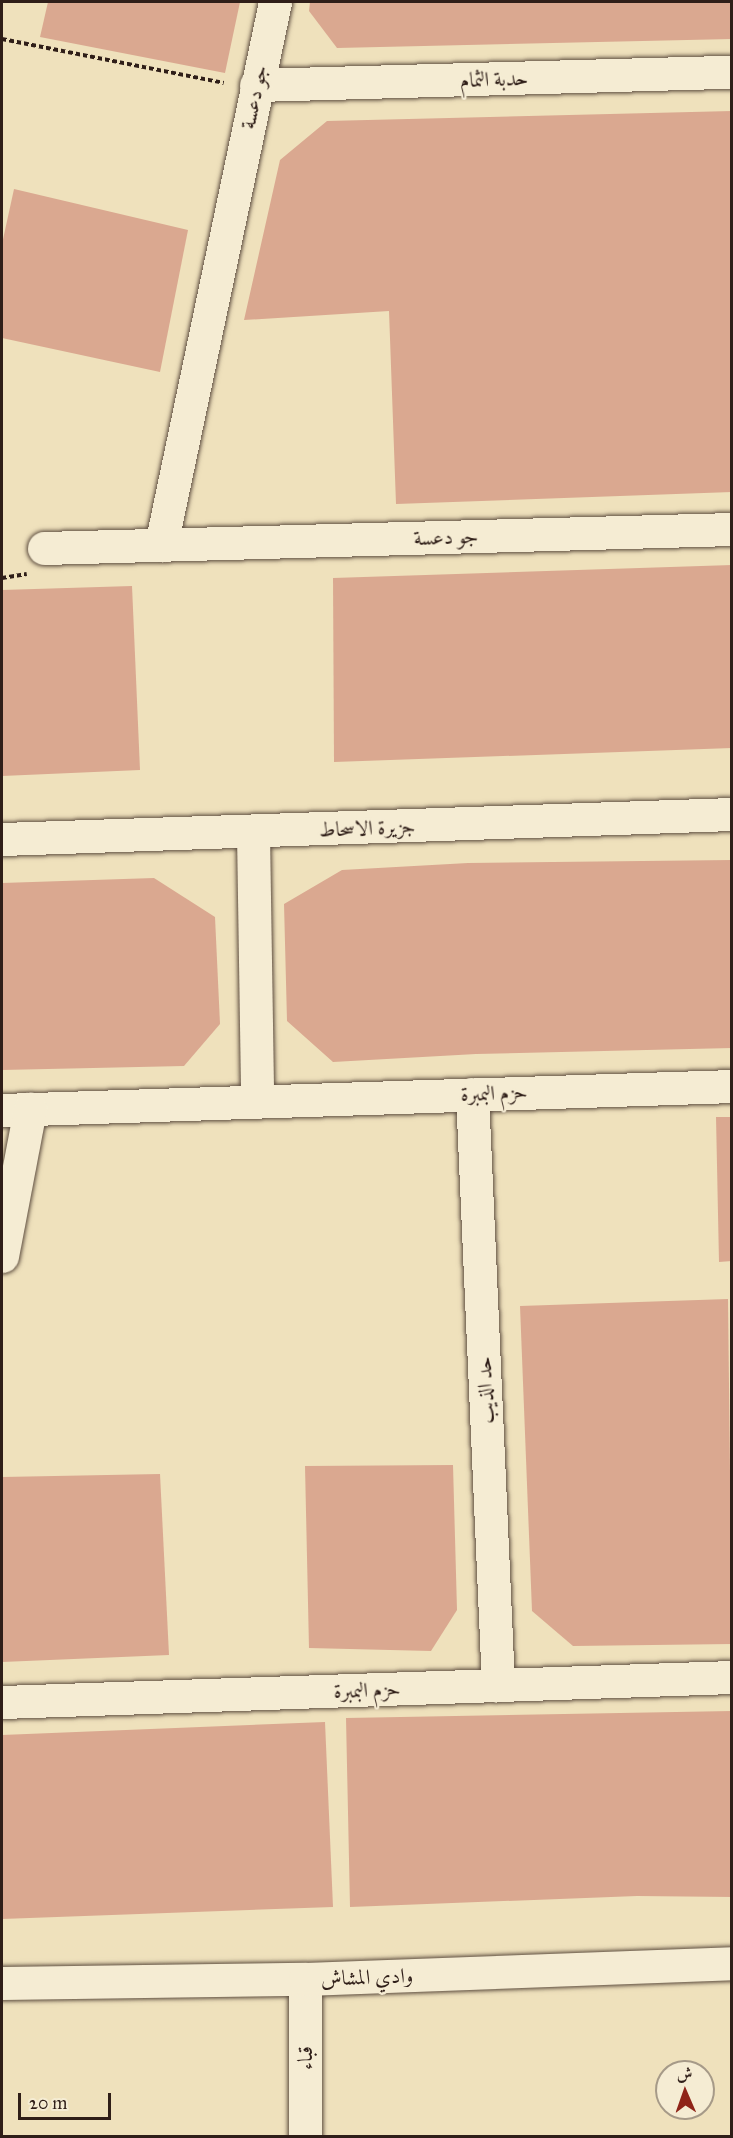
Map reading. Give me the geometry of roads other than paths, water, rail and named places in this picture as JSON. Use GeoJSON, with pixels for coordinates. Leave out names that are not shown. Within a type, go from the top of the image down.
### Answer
{"type":"FeatureCollection","features":[{"type":"Feature","properties":{"kind":"street","name":"جو دعسة"},"geometry":{"type":"LineString","coordinates":[[161,545],[275,2]]}},
{"type":"Feature","properties":{"kind":"street","name":"حدبة الثمام"},"geometry":{"type":"LineString","coordinates":[[256,85],[732,72]]}},
{"type":"Feature","properties":{"kind":"street","name":"جو دعسة"},"geometry":{"type":"LineString","coordinates":[[44,548],[732,529]]}},
{"type":"Feature","properties":{"kind":"street","name":"جزيرة الاسحاط"},"geometry":{"type":"LineString","coordinates":[[2,838],[253,833],[732,814]]}},
{"type":"Feature","properties":{"kind":"street"},"geometry":{"type":"LineString","coordinates":[[253,833],[257,1101]]}},
{"type":"Feature","properties":{"kind":"street","name":"حزم البمبرة"},"geometry":{"type":"LineString","coordinates":[[2,1256],[16,1110],[732,1086]]}},
{"type":"Feature","properties":{"kind":"street","name":"حد الذيب"},"geometry":{"type":"LineString","coordinates":[[472,1094],[498,1685]]}},
{"type":"Feature","properties":{"kind":"street","name":"حزم البمبرة"},"geometry":{"type":"LineString","coordinates":[[2,1702],[732,1677]]}},
{"type":"Feature","properties":{"kind":"street","name":"وادي المشاش"},"geometry":{"type":"LineString","coordinates":[[2,1983],[305,1979],[732,1963]]}},
{"type":"Feature","properties":{"kind":"street","name":"قباء"},"geometry":{"type":"LineString","coordinates":[[305,1979],[306,2136]]}}]}
